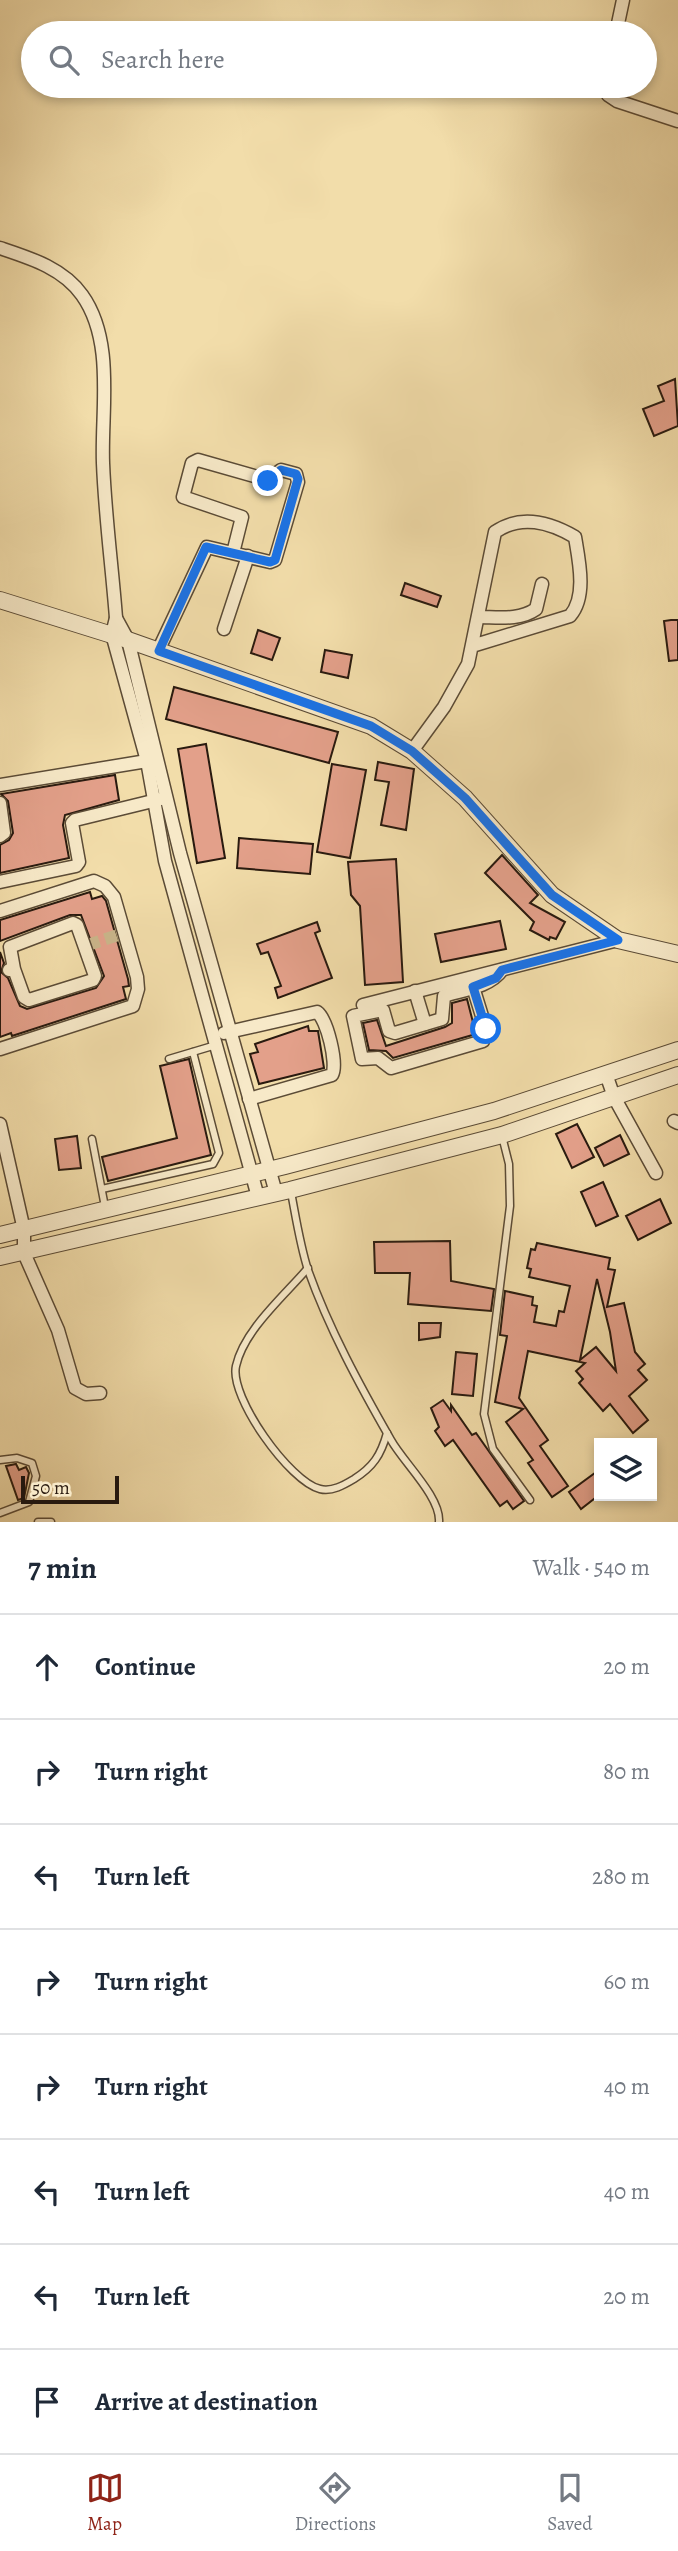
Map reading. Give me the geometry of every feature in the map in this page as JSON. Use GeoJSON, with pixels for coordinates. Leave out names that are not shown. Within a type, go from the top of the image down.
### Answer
{"type":"FeatureCollection","features":[{"type":"Feature","properties":{"kind":"street"},"geometry":{"type":"LineString","coordinates":[[619,21],[623,0]]}},
{"type":"Feature","properties":{"kind":"street"},"geometry":{"type":"LineString","coordinates":[[612,98],[678,121]]}},
{"type":"Feature","properties":{"kind":"street"},"geometry":{"type":"LineString","coordinates":[[0,248],[40,262],[69,280],[83,296],[95,320],[103,360],[103,464],[116,618],[112,635],[148,761],[165,861],[258,1197]]}},
{"type":"Feature","properties":{"kind":"street"},"geometry":{"type":"LineString","coordinates":[[159,651],[204,550],[211,547],[233,553],[248,556],[270,562],[275,560],[298,477],[281,470],[268,481],[194,461],[190,466],[183,497],[241,515],[233,553]]}},
{"type":"Feature","properties":{"kind":"street"},"geometry":{"type":"LineString","coordinates":[[412,751],[444,707],[468,664],[495,533],[510,522],[553,525],[575,537],[580,568],[578,607],[570,616],[472,646]]}},
{"type":"Feature","properties":{"kind":"street"},"geometry":{"type":"LineString","coordinates":[[224,629],[248,556]]}},
{"type":"Feature","properties":{"kind":"street"},"geometry":{"type":"LineString","coordinates":[[478,617],[520,617],[530,613],[536,609],[541,584]]}},
{"type":"Feature","properties":{"kind":"street"},"geometry":{"type":"LineString","coordinates":[[0,600],[128,639],[371,726],[412,751],[465,798],[552,895],[618,940],[678,954]]}},
{"type":"Feature","properties":{"kind":"street"},"geometry":{"type":"LineString","coordinates":[[116,618],[128,639],[180,853],[229,1032],[270,1170],[283,1191]]}},
{"type":"Feature","properties":{"kind":"street"},"geometry":{"type":"LineString","coordinates":[[0,785],[148,761]]}},
{"type":"Feature","properties":{"kind":"street"},"geometry":{"type":"LineString","coordinates":[[0,882],[76,866],[79,862],[72,823],[75,820],[168,798]]}},
{"type":"Feature","properties":{"kind":"street"},"geometry":{"type":"LineString","coordinates":[[0,803],[4,833],[0,836]]}},
{"type":"Feature","properties":{"kind":"street"},"geometry":{"type":"LineString","coordinates":[[0,911],[94,881],[105,886],[114,897],[121,934],[137,977],[138,989],[133,1006],[0,1049]]}},
{"type":"Feature","properties":{"kind":"street"},"geometry":{"type":"LineString","coordinates":[[73,923],[77,925],[86,945],[95,976],[93,980],[29,1000],[24,997],[11,969],[9,947],[73,923]]}},
{"type":"Feature","properties":{"kind":"street"},"geometry":{"type":"LineString","coordinates":[[363,1005],[618,940]]}},
{"type":"Feature","properties":{"kind":"street"},"geometry":{"type":"LineString","coordinates":[[473,987],[486,1029],[483,1041],[391,1069],[378,1058],[362,1059],[351,1018],[383,1010],[389,1031],[395,1033],[442,1019],[444,996],[496,978],[502,970]]}},
{"type":"Feature","properties":{"kind":"street"},"geometry":{"type":"LineString","coordinates":[[415,991],[425,1024]]}},
{"type":"Feature","properties":{"kind":"street"},"geometry":{"type":"LineString","coordinates":[[215,1041],[229,1032],[317,1012],[323,1017],[335,1064],[332,1075],[249,1099]]}},
{"type":"Feature","properties":{"kind":"street"},"geometry":{"type":"LineString","coordinates":[[0,1236],[270,1170],[496,1110],[678,1050]]}},
{"type":"Feature","properties":{"kind":"street"},"geometry":{"type":"LineString","coordinates":[[606,1074],[614,1097],[656,1173]]}},
{"type":"Feature","properties":{"kind":"street"},"geometry":{"type":"LineString","coordinates":[[0,1257],[283,1191],[502,1135],[678,1075]]}},
{"type":"Feature","properties":{"kind":"street"},"geometry":{"type":"LineString","coordinates":[[496,1110],[502,1135]]}},
{"type":"Feature","properties":{"kind":"street"},"geometry":{"type":"LineString","coordinates":[[0,1125],[24,1230],[23,1253],[58,1330],[75,1388],[86,1394],[100,1393]]}},
{"type":"Feature","properties":{"kind":"street"},"geometry":{"type":"LineString","coordinates":[[109,1208],[120,1230]]}},
{"type":"Feature","properties":{"kind":"lane"},"geometry":{"type":"LineString","coordinates":[[169,1059],[193,1052],[215,1041]]}},
{"type":"Feature","properties":{"kind":"lane"},"geometry":{"type":"LineString","coordinates":[[102,1189],[213,1164],[218,1160],[219,1153],[193,1052]]}},
{"type":"Feature","properties":{"kind":"lane"},"geometry":{"type":"LineString","coordinates":[[502,1135],[509,1164],[510,1206],[484,1414],[493,1449],[530,1500]]}},
{"type":"Feature","properties":{"kind":"lane"},"geometry":{"type":"LineString","coordinates":[[92,1139],[102,1189],[109,1208]]}},
{"type":"Feature","properties":{"kind":"lane"},"geometry":{"type":"LineString","coordinates":[[283,1191],[308,1268],[334,1333],[387,1433],[430,1494],[439,1515],[439,1522]]}},
{"type":"Feature","properties":{"kind":"lane"},"geometry":{"type":"LineString","coordinates":[[308,1268],[256,1329],[239,1355],[235,1370],[237,1385],[279,1458],[317,1489],[337,1488],[373,1465],[387,1433]]}},
{"type":"Feature","properties":{"kind":"lane"},"geometry":{"type":"LineString","coordinates":[[0,1460],[26,1460],[32,1463],[36,1476],[29,1502],[0,1513]]}},
{"type":"Feature","properties":{"kind":"lane"},"geometry":{"type":"LineString","coordinates":[[38,1522],[51,1522]]}},
{"type":"Feature","properties":{"kind":"building"},"geometry":{"type":"Polygon","coordinates":[[[675,379],[678,426],[654,436],[643,409],[664,401],[658,386],[675,379]]]}},
{"type":"Feature","properties":{"kind":"building"},"geometry":{"type":"Polygon","coordinates":[[[405,583],[441,596],[437,607],[401,595],[405,583]]]}},
{"type":"Feature","properties":{"kind":"building"},"geometry":{"type":"Polygon","coordinates":[[[678,620],[678,660],[669,661],[664,621],[678,620]]]}},
{"type":"Feature","properties":{"kind":"building"},"geometry":{"type":"Polygon","coordinates":[[[258,630],[280,638],[272,660],[251,653],[258,630]]]}},
{"type":"Feature","properties":{"kind":"building"},"geometry":{"type":"Polygon","coordinates":[[[325,650],[352,655],[348,678],[321,672],[325,650]]]}},
{"type":"Feature","properties":{"kind":"building"},"geometry":{"type":"Polygon","coordinates":[[[174,687],[338,732],[329,763],[166,719],[174,687]]]}},
{"type":"Feature","properties":{"kind":"building"},"geometry":{"type":"Polygon","coordinates":[[[206,744],[225,858],[197,863],[178,749],[206,744]]]}},
{"type":"Feature","properties":{"kind":"building"},"geometry":{"type":"Polygon","coordinates":[[[378,762],[414,769],[406,830],[381,825],[389,782],[375,780],[378,762]]]}},
{"type":"Feature","properties":{"kind":"building"},"geometry":{"type":"Polygon","coordinates":[[[332,764],[366,770],[350,858],[317,852],[332,764]]]}},
{"type":"Feature","properties":{"kind":"building"},"geometry":{"type":"Polygon","coordinates":[[[115,775],[119,800],[65,815],[63,825],[69,858],[0,873],[0,845],[9,840],[13,833],[8,801],[1,794],[115,775]]]}},
{"type":"Feature","properties":{"kind":"building"},"geometry":{"type":"Polygon","coordinates":[[[239,838],[313,844],[310,874],[237,868],[239,838]]]}},
{"type":"Feature","properties":{"kind":"building"},"geometry":{"type":"Polygon","coordinates":[[[502,855],[538,895],[530,903],[565,922],[556,939],[550,937],[549,940],[530,930],[534,922],[485,873],[502,855]]]}},
{"type":"Feature","properties":{"kind":"building"},"geometry":{"type":"Polygon","coordinates":[[[396,859],[403,982],[365,985],[360,906],[351,895],[348,862],[396,859]]]}},
{"type":"Feature","properties":{"kind":"building"},"geometry":{"type":"Polygon","coordinates":[[[90,892],[92,899],[102,896],[106,901],[128,979],[129,986],[123,987],[126,999],[12,1036],[11,1033],[0,1037],[0,952],[4,963],[1,972],[8,978],[20,1006],[27,1009],[96,988],[104,976],[81,915],[70,915],[0,941],[0,920],[90,892]]]}},
{"type":"Feature","properties":{"kind":"building"},"geometry":{"type":"Polygon","coordinates":[[[500,921],[506,949],[441,962],[435,934],[500,921]]]}},
{"type":"Feature","properties":{"kind":"building"},"geometry":{"type":"Polygon","coordinates":[[[317,922],[320,931],[315,933],[332,978],[278,998],[275,988],[281,986],[268,952],[261,954],[257,944],[317,922]]]}},
{"type":"Feature","properties":{"kind":"building"},"geometry":{"type":"Polygon","coordinates":[[[467,999],[476,1034],[393,1058],[386,1051],[369,1050],[363,1023],[377,1020],[386,1046],[452,1023],[452,1003],[467,999]]]}},
{"type":"Feature","properties":{"kind":"building"},"geometry":{"type":"Polygon","coordinates":[[[308,1026],[309,1031],[318,1031],[324,1068],[259,1084],[250,1054],[258,1052],[255,1044],[308,1026]]]}},
{"type":"Feature","properties":{"kind":"building"},"geometry":{"type":"Polygon","coordinates":[[[189,1059],[211,1155],[108,1181],[102,1157],[177,1138],[160,1066],[189,1059]]]}},
{"type":"Feature","properties":{"kind":"building"},"geometry":{"type":"Polygon","coordinates":[[[577,1124],[594,1157],[572,1168],[556,1134],[577,1124]]]}},
{"type":"Feature","properties":{"kind":"building"},"geometry":{"type":"Polygon","coordinates":[[[620,1135],[629,1154],[604,1166],[595,1148],[620,1135]]]}},
{"type":"Feature","properties":{"kind":"building"},"geometry":{"type":"Polygon","coordinates":[[[77,1136],[81,1168],[59,1170],[55,1139],[77,1136]]]}},
{"type":"Feature","properties":{"kind":"building"},"geometry":{"type":"Polygon","coordinates":[[[603,1182],[618,1216],[596,1226],[581,1192],[603,1182]]]}},
{"type":"Feature","properties":{"kind":"building"},"geometry":{"type":"Polygon","coordinates":[[[660,1199],[671,1223],[638,1240],[626,1216],[660,1199]]]}},
{"type":"Feature","properties":{"kind":"building"},"geometry":{"type":"Polygon","coordinates":[[[450,1241],[451,1281],[494,1289],[491,1311],[408,1304],[410,1273],[375,1273],[374,1242],[450,1241]]]}},
{"type":"Feature","properties":{"kind":"building"},"geometry":{"type":"Polygon","coordinates":[[[537,1243],[610,1258],[608,1269],[615,1270],[607,1307],[624,1303],[635,1352],[645,1364],[638,1370],[647,1380],[629,1396],[648,1420],[633,1433],[610,1404],[603,1411],[579,1383],[583,1379],[576,1371],[585,1363],[528,1351],[519,1398],[548,1440],[540,1446],[568,1486],[552,1497],[528,1463],[533,1460],[506,1422],[523,1409],[495,1402],[507,1336],[500,1335],[505,1291],[533,1297],[532,1305],[537,1306],[534,1322],[556,1326],[559,1311],[564,1312],[570,1286],[529,1277],[531,1269],[527,1268],[531,1249],[535,1250],[537,1243]],[[597,1279],[580,1360],[596,1347],[616,1371],[597,1279]]]}},
{"type":"Feature","properties":{"kind":"building"},"geometry":{"type":"Polygon","coordinates":[[[419,1323],[441,1323],[440,1337],[419,1340],[419,1323]]]}},
{"type":"Feature","properties":{"kind":"building"},"geometry":{"type":"Polygon","coordinates":[[[456,1352],[477,1354],[473,1396],[452,1394],[456,1352]]]}},
{"type":"Feature","properties":{"kind":"building"},"geometry":{"type":"Polygon","coordinates":[[[443,1400],[451,1411],[451,1405],[472,1435],[476,1433],[524,1501],[513,1509],[507,1501],[500,1506],[453,1440],[445,1446],[435,1431],[439,1427],[431,1408],[443,1400]]]}},
{"type":"Feature","properties":{"kind":"building"},"geometry":{"type":"Polygon","coordinates":[[[16,1464],[19,1470],[26,1467],[29,1473],[24,1498],[18,1500],[6,1466],[16,1464]]]}},
{"type":"Feature","properties":{"kind":"building"},"geometry":{"type":"Polygon","coordinates":[[[594,1474],[594,1499],[581,1509],[569,1492],[594,1474]]]}},
{"type":"Feature","properties":{"kind":"tunnel"},"geometry":{"type":"LineString","coordinates":[[88,945],[118,935]]}},
{"type":"Feature","properties":{"kind":"route"},"geometry":{"type":"LineString","coordinates":[[268,481],[274,479],[281,470],[296,474],[298,479],[275,560],[270,562],[206,547],[159,651],[371,726],[412,751],[465,798],[552,895],[618,940],[502,970],[496,978],[473,987],[486,1029]]}}]}
